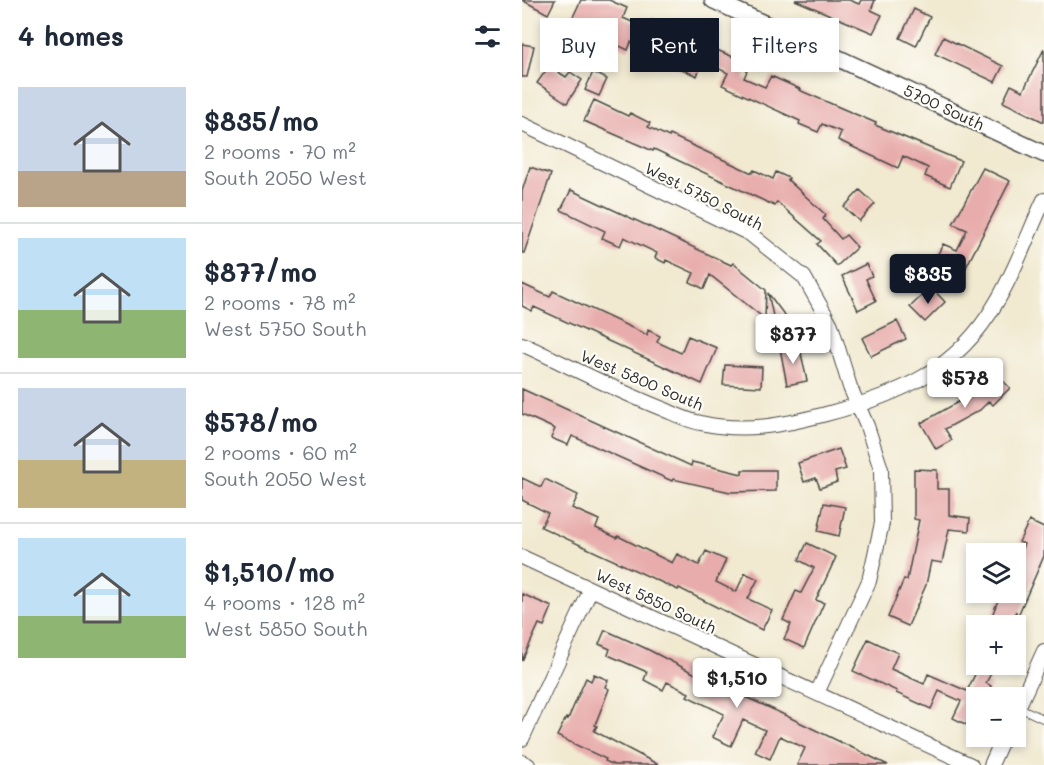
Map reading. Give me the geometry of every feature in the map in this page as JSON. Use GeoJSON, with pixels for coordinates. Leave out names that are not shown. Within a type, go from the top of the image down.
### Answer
{"type":"FeatureCollection","features":[{"type":"Feature","properties":{"kind":"street","name":"5700 South"},"geometry":{"type":"LineString","coordinates":[[713,0],[1044,154]]}},
{"type":"Feature","properties":{"kind":"street","name":"West 5750 South"},"geometry":{"type":"LineString","coordinates":[[522,124],[750,234],[804,277],[831,325],[850,387],[868,427],[881,469],[882,523],[869,581],[817,693]]}},
{"type":"Feature","properties":{"kind":"street","name":"West 5800 South"},"geometry":{"type":"LineString","coordinates":[[522,344],[645,402],[700,423],[745,429],[783,425],[858,406],[914,383],[943,365],[971,338],[996,303],[1044,200]]}},
{"type":"Feature","properties":{"kind":"street","name":"West 5850 South"},"geometry":{"type":"LineString","coordinates":[[522,557],[971,765]]}},
{"type":"Feature","properties":{"kind":"street"},"geometry":{"type":"LineString","coordinates":[[522,739],[591,589]]}},
{"type":"Feature","properties":{"kind":"street"},"geometry":{"type":"LineString","coordinates":[[1026,690],[1044,651]]}},
{"type":"Feature","properties":{"kind":"street"},"geometry":{"type":"LineString","coordinates":[[991,765],[999,747]]}},
{"type":"Feature","properties":{"kind":"street"},"geometry":{"type":"LineString","coordinates":[[522,762],[528,765]]}},
{"type":"Feature","properties":{"kind":"lane"},"geometry":{"type":"LineString","coordinates":[[1026,713],[1044,719]]}},
{"type":"Feature","properties":{"kind":"building"},"geometry":{"type":"Polygon","coordinates":[[[522,0],[555,0],[548,14],[522,0]]]}},
{"type":"Feature","properties":{"kind":"building"},"geometry":{"type":"Polygon","coordinates":[[[581,0],[609,0],[627,8],[623,18],[630,21],[628,50],[618,45],[618,18],[572,18],[581,0]]]}},
{"type":"Feature","properties":{"kind":"building"},"geometry":{"type":"Polygon","coordinates":[[[795,0],[849,0],[859,4],[861,0],[875,0],[871,10],[882,15],[873,33],[795,0]]]}},
{"type":"Feature","properties":{"kind":"building"},"geometry":{"type":"Polygon","coordinates":[[[914,9],[930,17],[916,46],[900,38],[914,9]]]}},
{"type":"Feature","properties":{"kind":"building"},"geometry":{"type":"Polygon","coordinates":[[[943,37],[1003,66],[995,82],[935,54],[943,37]]]}},
{"type":"Feature","properties":{"kind":"building"},"geometry":{"type":"Polygon","coordinates":[[[522,44],[534,46],[527,77],[522,77],[522,44]]]}},
{"type":"Feature","properties":{"kind":"building"},"geometry":{"type":"Polygon","coordinates":[[[1044,49],[1044,122],[1003,102],[1011,85],[1023,91],[1044,49]]]}},
{"type":"Feature","properties":{"kind":"building"},"geometry":{"type":"Polygon","coordinates":[[[719,51],[731,56],[731,72],[747,72],[744,78],[765,87],[771,76],[876,123],[875,125],[961,161],[950,187],[925,176],[928,168],[903,156],[898,168],[838,140],[841,132],[822,124],[818,132],[799,124],[800,121],[722,85],[728,73],[719,69],[719,51]]]}},
{"type":"Feature","properties":{"kind":"building"},"geometry":{"type":"Polygon","coordinates":[[[545,72],[558,72],[566,77],[570,72],[582,80],[567,103],[537,83],[545,72]]]}},
{"type":"Feature","properties":{"kind":"building"},"geometry":{"type":"Polygon","coordinates":[[[593,72],[607,79],[599,96],[585,90],[593,72]]]}},
{"type":"Feature","properties":{"kind":"building"},"geometry":{"type":"Polygon","coordinates":[[[594,100],[628,116],[630,113],[650,123],[648,127],[752,173],[754,170],[773,179],[776,172],[789,178],[788,180],[826,215],[823,219],[841,239],[846,235],[857,247],[837,266],[817,244],[821,241],[777,202],[775,206],[654,149],[653,151],[584,121],[594,100]]]}},
{"type":"Feature","properties":{"kind":"building"},"geometry":{"type":"Polygon","coordinates":[[[530,167],[551,174],[524,253],[522,253],[522,191],[530,167]]]}},
{"type":"Feature","properties":{"kind":"building"},"geometry":{"type":"Polygon","coordinates":[[[983,168],[1010,181],[956,287],[941,280],[947,268],[934,262],[943,244],[957,250],[967,230],[953,224],[983,168]]]}},
{"type":"Feature","properties":{"kind":"building"},"geometry":{"type":"Polygon","coordinates":[[[571,190],[731,265],[733,263],[766,290],[765,319],[710,275],[704,289],[690,282],[694,273],[666,260],[665,263],[655,258],[657,253],[624,237],[620,246],[602,238],[605,231],[561,210],[571,190]]]}},
{"type":"Feature","properties":{"kind":"building"},"geometry":{"type":"Polygon","coordinates":[[[860,190],[875,204],[859,221],[844,207],[860,190]]]}},
{"type":"Feature","properties":{"kind":"building"},"geometry":{"type":"Polygon","coordinates":[[[866,264],[872,276],[866,279],[876,301],[858,310],[842,276],[866,264]]]}},
{"type":"Feature","properties":{"kind":"building"},"geometry":{"type":"Polygon","coordinates":[[[522,284],[550,297],[553,291],[647,335],[648,330],[660,336],[657,342],[681,353],[688,336],[717,348],[702,384],[534,307],[532,311],[522,306],[522,284]]]}},
{"type":"Feature","properties":{"kind":"building"},"geometry":{"type":"Polygon","coordinates":[[[931,287],[945,302],[925,322],[910,307],[931,287]]]}},
{"type":"Feature","properties":{"kind":"building"},"geometry":{"type":"Polygon","coordinates":[[[768,293],[794,328],[778,339],[768,293]]]}},
{"type":"Feature","properties":{"kind":"building"},"geometry":{"type":"Polygon","coordinates":[[[897,321],[906,339],[871,356],[862,338],[897,321]]]}},
{"type":"Feature","properties":{"kind":"building"},"geometry":{"type":"Polygon","coordinates":[[[799,344],[807,381],[787,385],[780,348],[799,344]]]}},
{"type":"Feature","properties":{"kind":"building"},"geometry":{"type":"Polygon","coordinates":[[[725,365],[762,367],[761,387],[723,385],[725,365]]]}},
{"type":"Feature","properties":{"kind":"building"},"geometry":{"type":"Polygon","coordinates":[[[993,371],[1010,388],[993,405],[989,401],[980,410],[945,429],[952,440],[936,449],[921,423],[962,400],[993,371]]]}},
{"type":"Feature","properties":{"kind":"building"},"geometry":{"type":"Polygon","coordinates":[[[522,389],[691,466],[692,462],[742,474],[742,470],[776,470],[776,491],[730,492],[673,479],[672,481],[572,436],[568,445],[551,438],[555,429],[522,414],[522,389]]]}},
{"type":"Feature","properties":{"kind":"building"},"geometry":{"type":"Polygon","coordinates":[[[839,449],[846,469],[835,472],[837,482],[820,488],[816,478],[804,482],[798,463],[839,449]]]}},
{"type":"Feature","properties":{"kind":"building"},"geometry":{"type":"Polygon","coordinates":[[[914,469],[937,470],[937,489],[949,489],[949,515],[970,518],[969,531],[949,529],[942,563],[931,561],[926,585],[908,626],[888,617],[904,579],[907,580],[919,520],[914,519],[914,469]]]}},
{"type":"Feature","properties":{"kind":"building"},"geometry":{"type":"Polygon","coordinates":[[[522,478],[541,487],[545,479],[578,495],[572,508],[599,520],[596,528],[617,538],[618,536],[672,563],[677,554],[699,565],[706,551],[726,560],[716,582],[736,592],[745,573],[758,579],[748,599],[772,610],[762,630],[679,588],[678,590],[541,527],[548,513],[522,500],[522,478]]]}},
{"type":"Feature","properties":{"kind":"building"},"geometry":{"type":"Polygon","coordinates":[[[824,503],[845,507],[839,536],[818,531],[824,503]]]}},
{"type":"Feature","properties":{"kind":"building"},"geometry":{"type":"Polygon","coordinates":[[[1029,521],[1044,528],[1044,556],[1026,597],[1026,543],[1019,542],[1029,521]]]}},
{"type":"Feature","properties":{"kind":"building"},"geometry":{"type":"Polygon","coordinates":[[[807,543],[836,557],[816,600],[824,603],[804,648],[784,639],[791,624],[783,620],[796,591],[801,593],[814,568],[799,560],[807,543]]]}},
{"type":"Feature","properties":{"kind":"building"},"geometry":{"type":"Polygon","coordinates":[[[522,594],[552,607],[544,626],[539,624],[522,661],[522,594]]]}},
{"type":"Feature","properties":{"kind":"building"},"geometry":{"type":"Polygon","coordinates":[[[997,603],[1023,603],[1018,615],[1016,615],[1016,611],[1014,615],[992,615],[997,603]]]}},
{"type":"Feature","properties":{"kind":"building"},"geometry":{"type":"Polygon","coordinates":[[[605,630],[742,698],[743,696],[770,708],[888,765],[797,765],[805,748],[780,736],[770,759],[755,752],[765,730],[743,720],[731,746],[712,737],[724,714],[687,696],[689,693],[667,682],[663,690],[644,680],[647,672],[608,655],[610,649],[599,644],[605,630]]]}},
{"type":"Feature","properties":{"kind":"building"},"geometry":{"type":"Polygon","coordinates":[[[868,639],[898,653],[891,669],[924,684],[928,674],[966,691],[966,724],[953,718],[961,701],[939,691],[931,709],[853,671],[868,639]]]}},
{"type":"Feature","properties":{"kind":"building"},"geometry":{"type":"Polygon","coordinates":[[[594,674],[608,680],[605,687],[609,689],[594,731],[659,765],[614,765],[557,736],[566,718],[568,719],[586,678],[591,681],[594,674]]]}},
{"type":"Feature","properties":{"kind":"building"},"geometry":{"type":"Polygon","coordinates":[[[975,675],[990,675],[986,683],[991,686],[969,687],[975,675]]]}}]}
